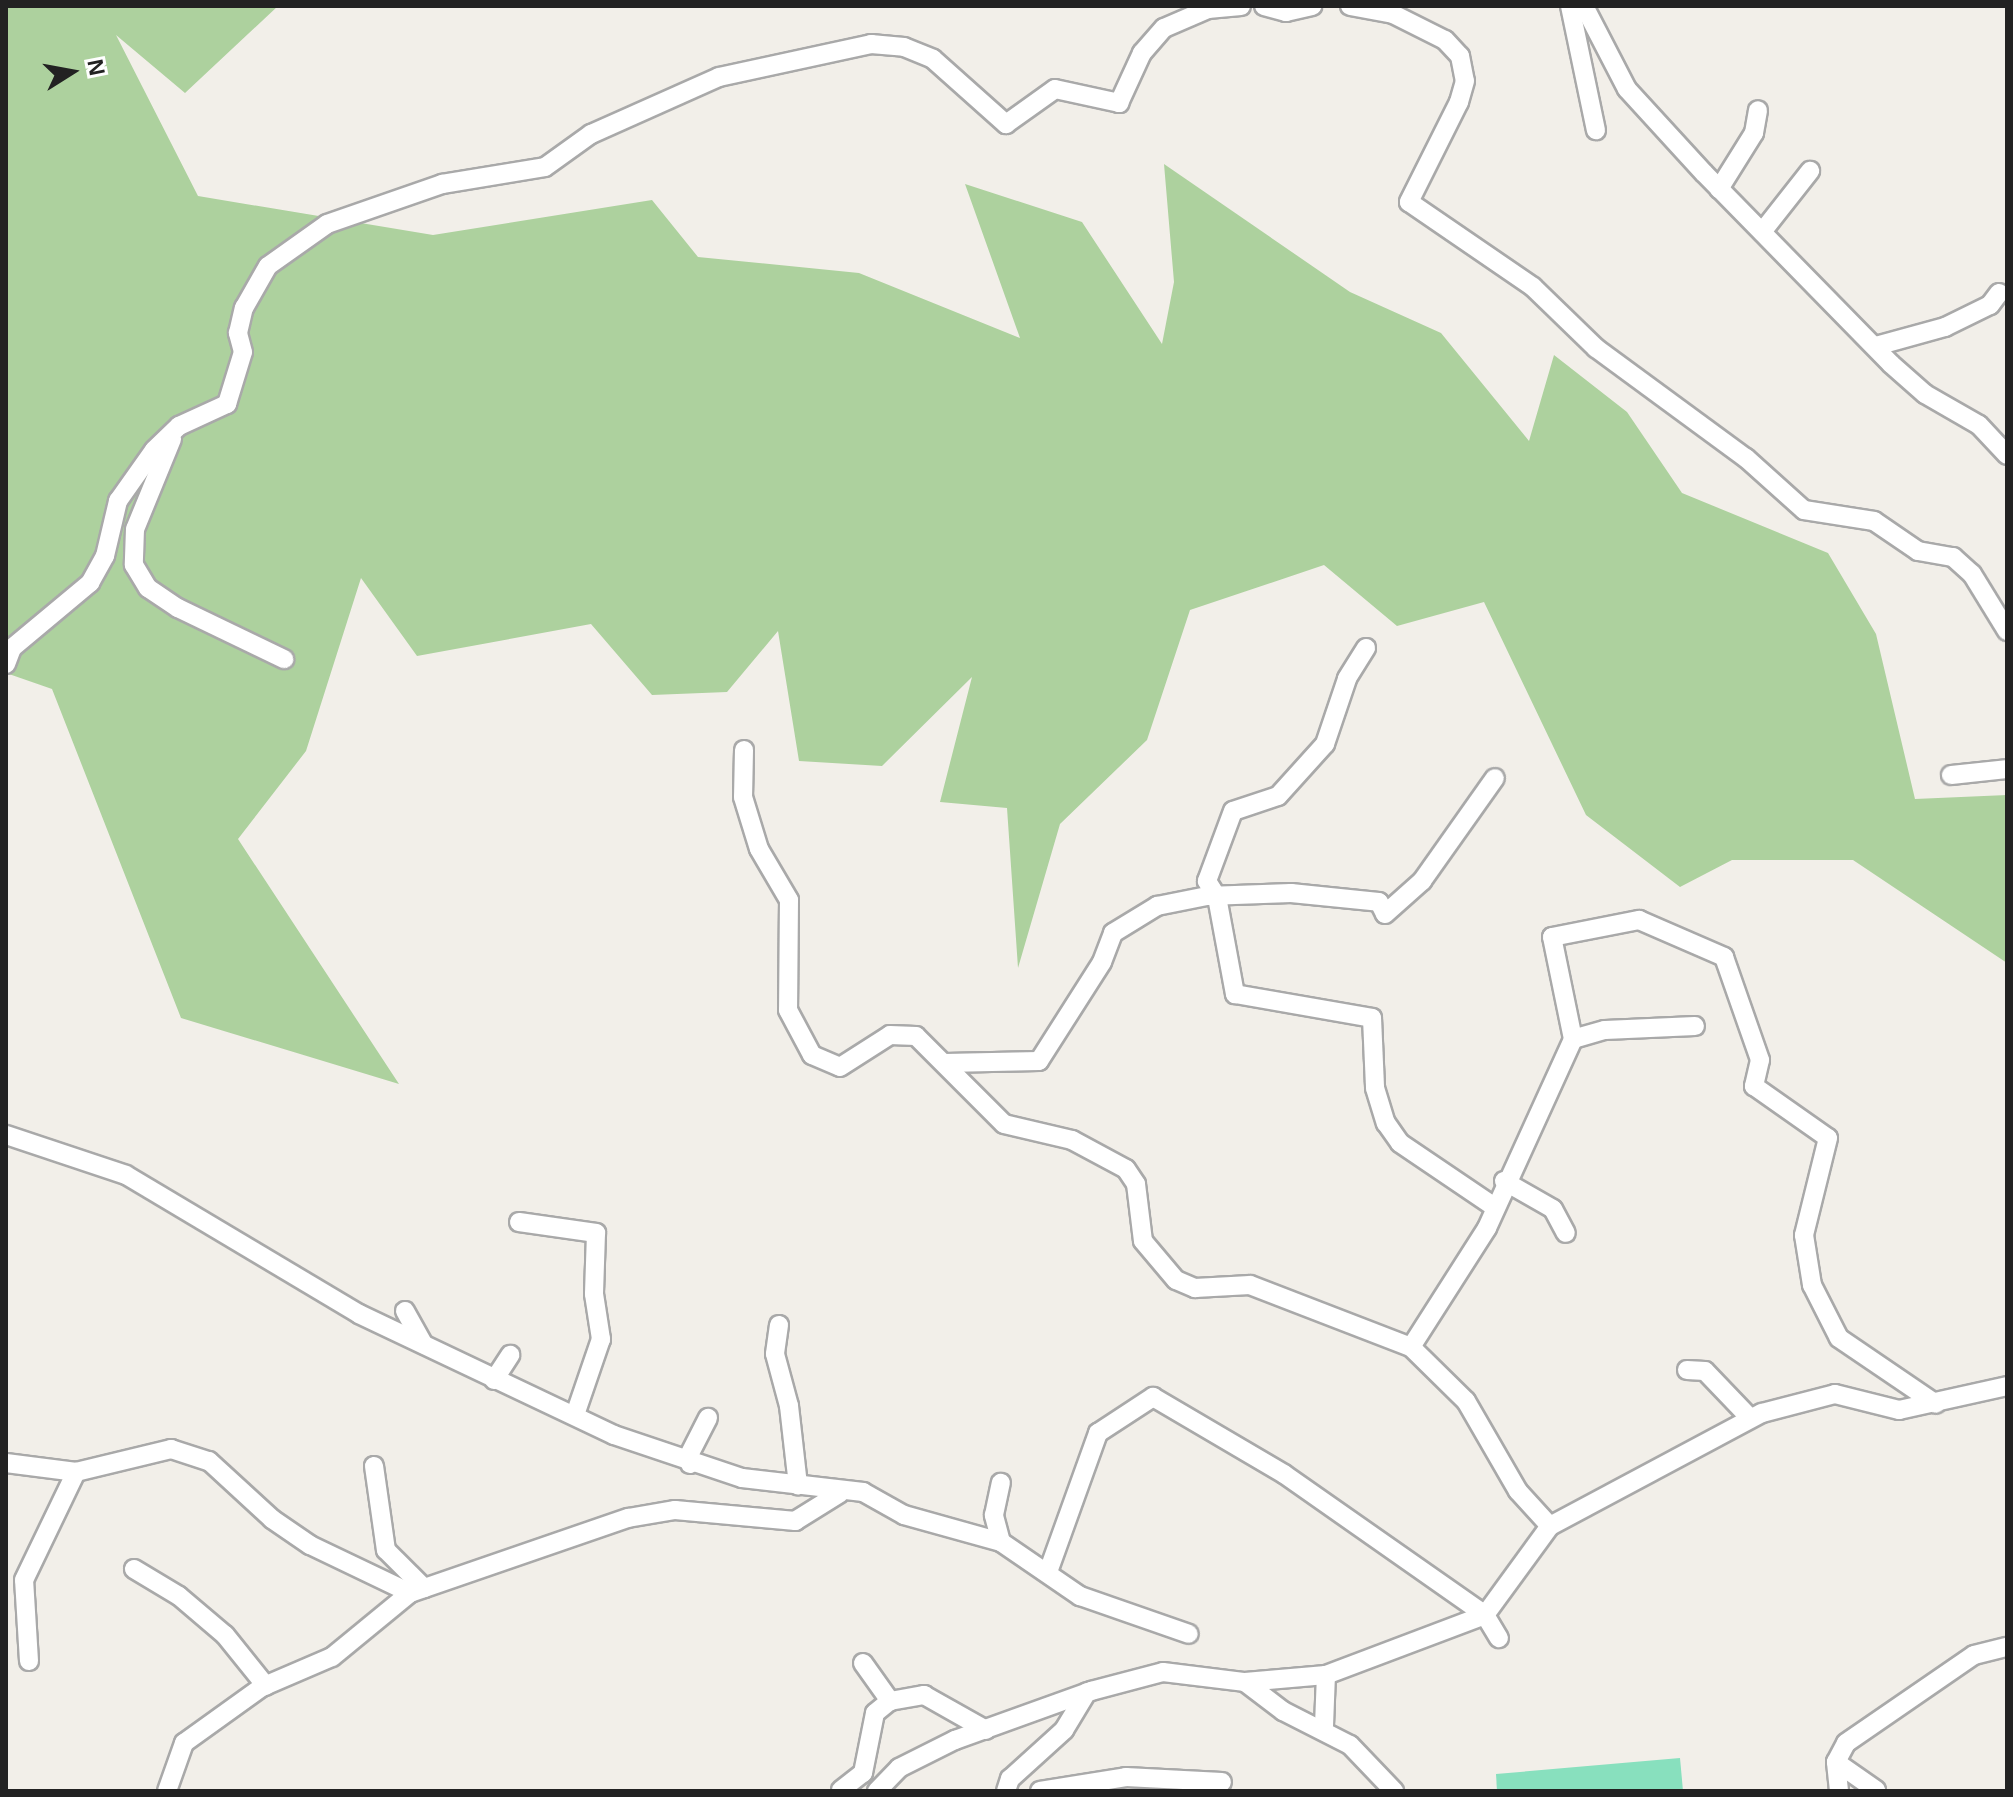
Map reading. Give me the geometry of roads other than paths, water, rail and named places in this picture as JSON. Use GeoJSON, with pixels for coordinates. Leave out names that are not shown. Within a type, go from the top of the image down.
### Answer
{"type":"FeatureCollection","features":[{"type":"Feature","properties":{"kind":"street"},"geometry":{"type":"LineString","coordinates":[[6,664],[12,648],[90,583],[105,556],[118,501],[179,426],[227,404],[243,352],[238,333],[244,308],[268,266],[327,224],[442,184],[545,167],[591,134],[719,77],[871,44],[904,47],[933,59],[1006,124],[1055,89],[1119,103],[1142,53],[1164,28],[1208,9],[1241,6]]}},
{"type":"Feature","properties":{"kind":"street"},"geometry":{"type":"LineString","coordinates":[[1264,6],[1286,12],[1312,6]]}},
{"type":"Feature","properties":{"kind":"street"},"geometry":{"type":"LineString","coordinates":[[1350,6],[1393,10],[1445,40],[1460,56],[1465,81],[1409,202],[1533,287],[1596,348],[1746,458],[1804,510],[1874,521],[1918,551],[1953,557],[1972,574],[2007,631]]}},
{"type":"Feature","properties":{"kind":"street"},"geometry":{"type":"LineString","coordinates":[[1570,6],[1596,130]]}},
{"type":"Feature","properties":{"kind":"street"},"geometry":{"type":"LineString","coordinates":[[1584,6],[1627,89],[1719,189],[1925,394],[1979,425],[2007,455]]}},
{"type":"Feature","properties":{"kind":"street"},"geometry":{"type":"LineString","coordinates":[[1719,189],[1754,133],[1758,110]]}},
{"type":"Feature","properties":{"kind":"street"},"geometry":{"type":"LineString","coordinates":[[1762,232],[1810,171]]}},
{"type":"Feature","properties":{"kind":"street"},"geometry":{"type":"LineString","coordinates":[[1876,346],[1945,327],[1990,305],[1999,293]]}},
{"type":"Feature","properties":{"kind":"street"},"geometry":{"type":"LineString","coordinates":[[179,426],[135,529],[134,565],[148,588],[178,608],[284,659]]}},
{"type":"Feature","properties":{"kind":"street"},"geometry":{"type":"LineString","coordinates":[[1366,648],[1347,679],[1325,744],[1278,796],[1233,811],[1207,881],[1217,897],[1235,994],[1372,1018],[1375,1088],[1386,1123],[1400,1143],[1493,1206]]}},
{"type":"Feature","properties":{"kind":"street"},"geometry":{"type":"LineString","coordinates":[[744,750],[743,797],[759,849],[789,900],[784,991],[801,1040],[812,1055],[840,1067],[899,1033],[916,1036],[1004,1124],[1072,1140],[1126,1169],[1136,1184],[1143,1241],[1176,1280],[1195,1288],[1250,1285],[1411,1347],[1466,1401],[1518,1491],[1550,1526]]}},
{"type":"Feature","properties":{"kind":"street"},"geometry":{"type":"LineString","coordinates":[[1951,775],[2007,769]]}},
{"type":"Feature","properties":{"kind":"street"},"geometry":{"type":"LineString","coordinates":[[945,1063],[1039,1061],[1102,962],[1113,933],[1157,906],[1217,897],[1291,893],[1379,902],[1385,914],[1422,881],[1495,778]]}},
{"type":"Feature","properties":{"kind":"street"},"geometry":{"type":"LineString","coordinates":[[1411,1347],[1487,1228],[1504,1181],[1573,1039],[1552,937],[1639,920],[1724,957],[1760,1060],[1754,1086],[1828,1138],[1804,1235],[1812,1285],[1839,1338],[1936,1404]]}},
{"type":"Feature","properties":{"kind":"street"},"geometry":{"type":"LineString","coordinates":[[1573,1039],[1605,1030],[1695,1026]]}},
{"type":"Feature","properties":{"kind":"street"},"geometry":{"type":"LineString","coordinates":[[10,1134],[126,1175],[425,1347],[690,1464],[840,1493],[863,1492],[904,1515],[1001,1542],[1080,1596],[1189,1634]]}},
{"type":"Feature","properties":{"kind":"street"},"geometry":{"type":"LineString","coordinates":[[1504,1181],[1553,1209],[1566,1233]]}},
{"type":"Feature","properties":{"kind":"street"},"geometry":{"type":"LineString","coordinates":[[519,1222],[596,1233],[594,1294],[601,1339],[575,1415]]}},
{"type":"Feature","properties":{"kind":"street"},"geometry":{"type":"LineString","coordinates":[[405,1311],[425,1347]]}},
{"type":"Feature","properties":{"kind":"street"},"geometry":{"type":"LineString","coordinates":[[779,1325],[775,1354],[789,1406],[798,1485]]}},
{"type":"Feature","properties":{"kind":"street"},"geometry":{"type":"LineString","coordinates":[[494,1380],[510,1355]]}},
{"type":"Feature","properties":{"kind":"street"},"geometry":{"type":"LineString","coordinates":[[1687,1370],[1705,1371],[1750,1418]]}},
{"type":"Feature","properties":{"kind":"street"},"geometry":{"type":"LineString","coordinates":[[877,1791],[899,1768],[986,1730],[1087,1692],[1163,1672],[1245,1682],[1326,1675],[1485,1615],[1550,1526],[1750,1418],[1835,1394],[1899,1410],[2007,1386]]}},
{"type":"Feature","properties":{"kind":"street"},"geometry":{"type":"LineString","coordinates":[[1048,1572],[1098,1433],[1153,1397],[1284,1474],[1485,1615],[1499,1638]]}},
{"type":"Feature","properties":{"kind":"street"},"geometry":{"type":"LineString","coordinates":[[690,1464],[688,1457],[708,1418]]}},
{"type":"Feature","properties":{"kind":"street"},"geometry":{"type":"LineString","coordinates":[[6,1463],[76,1472],[171,1449],[209,1461],[272,1519],[310,1545],[417,1590]]}},
{"type":"Feature","properties":{"kind":"street"},"geometry":{"type":"LineString","coordinates":[[374,1466],[386,1550],[417,1590]]}},
{"type":"Feature","properties":{"kind":"street"},"geometry":{"type":"LineString","coordinates":[[29,1661],[24,1580],[76,1472]]}},
{"type":"Feature","properties":{"kind":"street"},"geometry":{"type":"LineString","coordinates":[[1001,1483],[994,1515],[1001,1542]]}},
{"type":"Feature","properties":{"kind":"street"},"geometry":{"type":"LineString","coordinates":[[167,1791],[184,1743],[266,1686],[332,1657],[417,1590],[628,1518],[675,1510],[795,1521],[840,1493]]}},
{"type":"Feature","properties":{"kind":"street"},"geometry":{"type":"LineString","coordinates":[[134,1569],[179,1596],[225,1635],[266,1686]]}},
{"type":"Feature","properties":{"kind":"street"},"geometry":{"type":"LineString","coordinates":[[1839,1791],[1836,1762],[1846,1743],[1974,1655],[2007,1647]]}},
{"type":"Feature","properties":{"kind":"street"},"geometry":{"type":"LineString","coordinates":[[863,1663],[890,1701]]}},
{"type":"Feature","properties":{"kind":"street"},"geometry":{"type":"LineString","coordinates":[[1324,1726],[1326,1675]]}},
{"type":"Feature","properties":{"kind":"street"},"geometry":{"type":"LineString","coordinates":[[1245,1682],[1283,1711],[1324,1726],[1394,1791]]}},
{"type":"Feature","properties":{"kind":"street"},"geometry":{"type":"LineString","coordinates":[[1006,1791],[1010,1779],[1064,1730],[1087,1692]]}},
{"type":"Feature","properties":{"kind":"street"},"geometry":{"type":"LineString","coordinates":[[841,1790],[863,1773],[875,1713],[890,1701],[924,1695],[986,1730]]}},
{"type":"Feature","properties":{"kind":"street"},"geometry":{"type":"LineString","coordinates":[[1836,1762],[1876,1790]]}},
{"type":"Feature","properties":{"kind":"street"},"geometry":{"type":"LineString","coordinates":[[1040,1791],[1126,1777],[1222,1782]]}}]}
